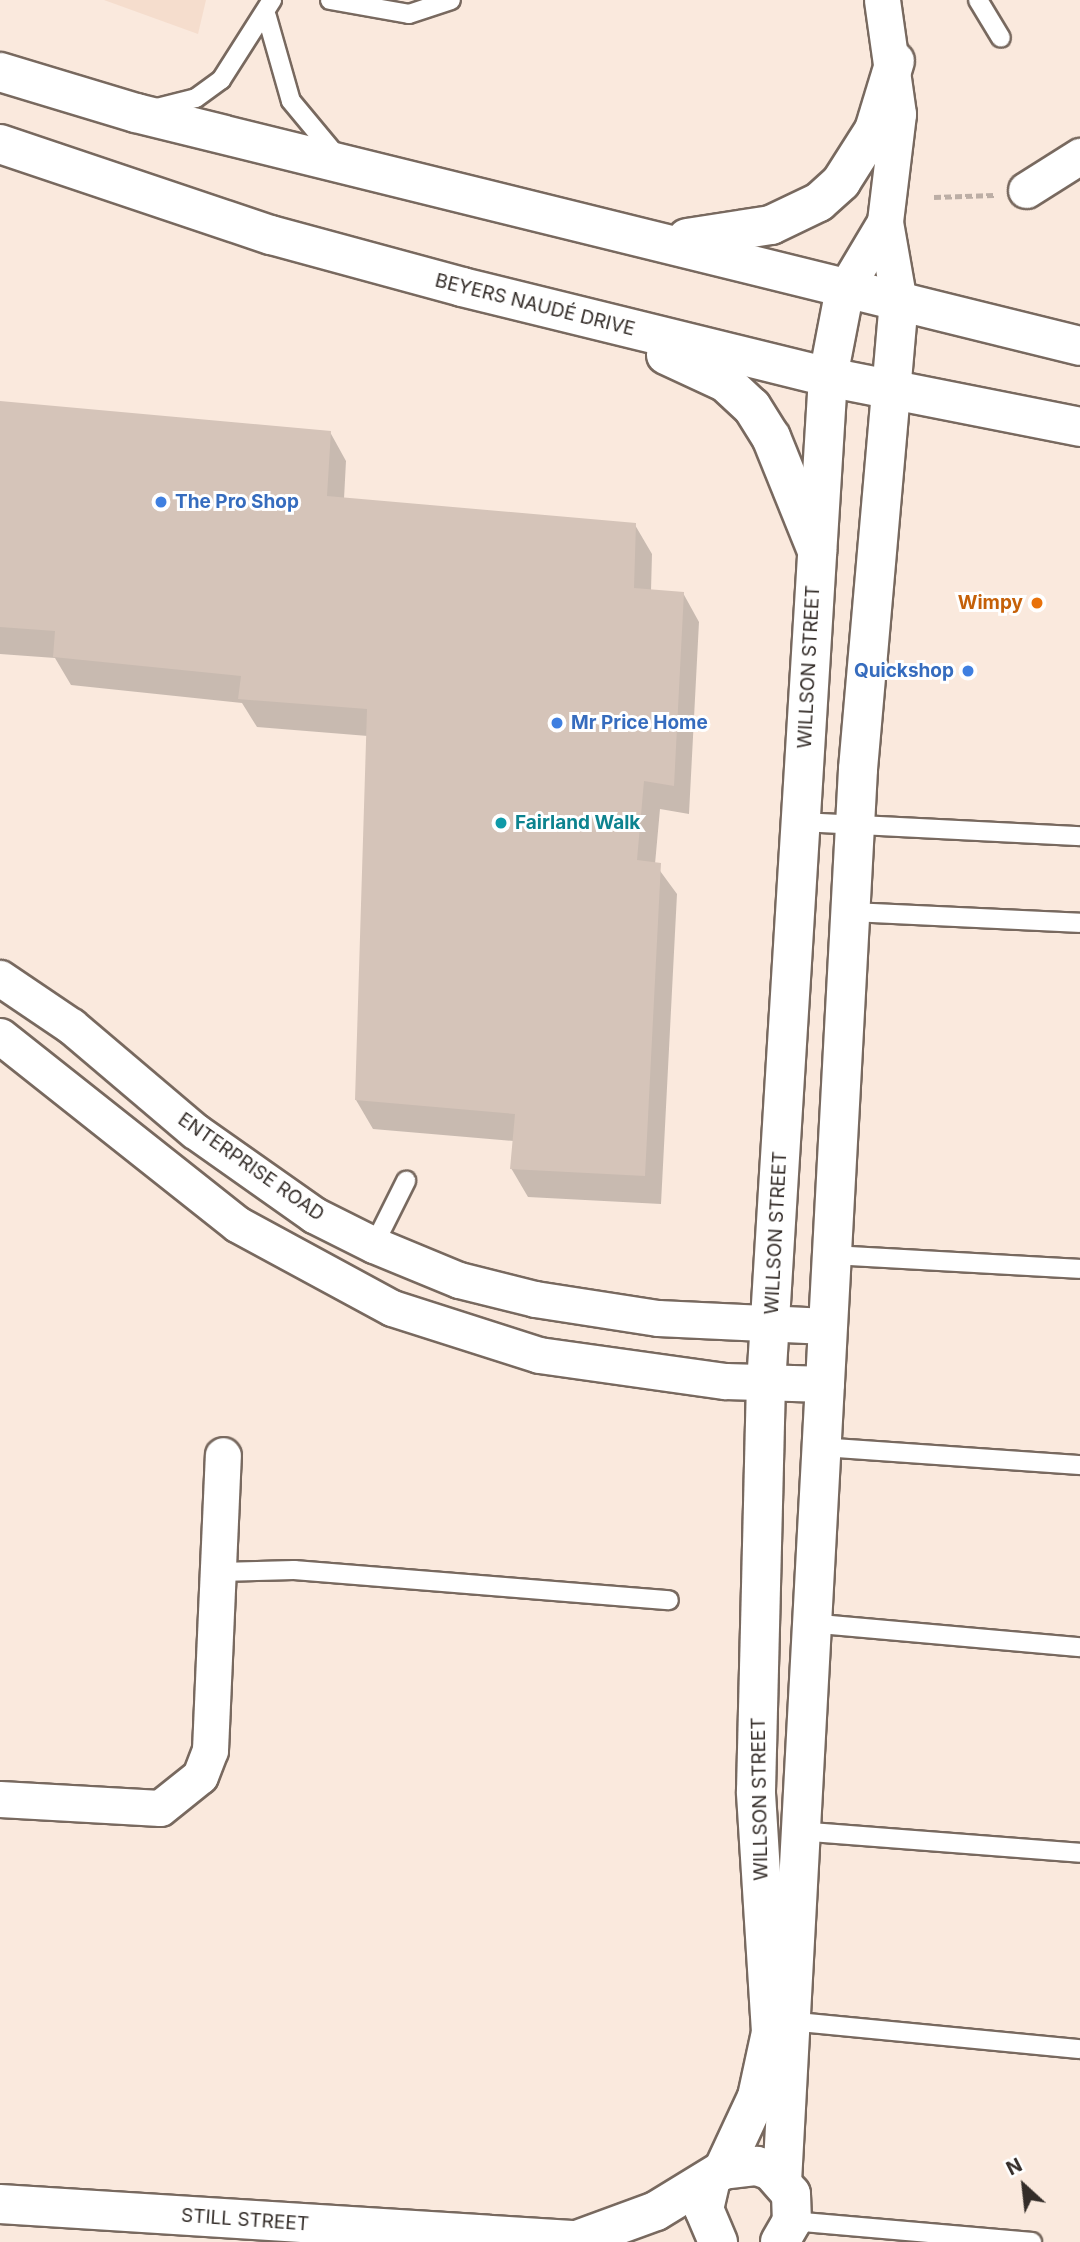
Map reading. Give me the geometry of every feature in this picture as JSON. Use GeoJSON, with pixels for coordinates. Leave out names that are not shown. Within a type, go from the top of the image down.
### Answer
{"type":"FeatureCollection","features":[{"type":"Feature","properties":{"kind":"street"},"geometry":{"type":"LineString","coordinates":[[882,0],[895,61],[898,114],[885,222],[899,302]]}},
{"type":"Feature","properties":{"kind":"street"},"geometry":{"type":"LineString","coordinates":[[643,237],[738,234],[819,202],[841,182],[874,130],[895,61]]}},
{"type":"Feature","properties":{"kind":"street"},"geometry":{"type":"LineString","coordinates":[[0,72],[136,113],[340,159],[845,289],[1080,346]]}},
{"type":"Feature","properties":{"kind":"street","name":"BEYERS NAUDÉ DRIVE"},"geometry":{"type":"LineString","coordinates":[[0,144],[271,235],[462,287],[828,377],[1080,427]]}},
{"type":"Feature","properties":{"kind":"street"},"geometry":{"type":"LineString","coordinates":[[1026,190],[1080,156]]}},
{"type":"Feature","properties":{"kind":"street"},"geometry":{"type":"LineString","coordinates":[[845,289],[885,222]]}},
{"type":"Feature","properties":{"kind":"street"},"geometry":{"type":"LineString","coordinates":[[462,287],[670,357],[726,383],[771,437],[817,551]]}},
{"type":"Feature","properties":{"kind":"street","name":"WILLSON STREET"},"geometry":{"type":"LineString","coordinates":[[718,2242],[704,2209],[717,2174],[757,2097],[782,2021],[756,1791],[766,1385],[828,377],[845,289]]}},
{"type":"Feature","properties":{"kind":"street","name":"WILLSON STREET"},"geometry":{"type":"LineString","coordinates":[[782,2182],[782,2021],[826,1384],[827,1326],[870,571],[892,391],[899,302]]}},
{"type":"Feature","properties":{"kind":"street","name":"ENTERPRISE ROAD"},"geometry":{"type":"LineString","coordinates":[[0,978],[71,1026],[195,1131],[314,1215],[374,1245],[459,1280],[536,1299],[657,1318],[827,1326]]}},
{"type":"Feature","properties":{"kind":"street"},"geometry":{"type":"LineString","coordinates":[[0,1036],[237,1224],[391,1308],[539,1354],[766,1385],[826,1384]]}},
{"type":"Feature","properties":{"kind":"street"},"geometry":{"type":"LineString","coordinates":[[0,1799],[160,1808],[178,1800],[200,1776],[210,1750],[220,1572],[223,1455]]}},
{"type":"Feature","properties":{"kind":"street"},"geometry":{"type":"LineString","coordinates":[[717,2174],[757,2166],[782,2182],[791,2194],[786,2235]]}},
{"type":"Feature","properties":{"kind":"street","name":"STILL STREET"},"geometry":{"type":"LineString","coordinates":[[574,2241],[656,2211],[717,2174]]}},
{"type":"Feature","properties":{"kind":"street","name":"STILL STREET"},"geometry":{"type":"LineString","coordinates":[[0,2204],[604,2242]]}},
{"type":"Feature","properties":{"kind":"lane"},"geometry":{"type":"LineString","coordinates":[[332,0],[409,14],[451,0]]}},
{"type":"Feature","properties":{"kind":"lane"},"geometry":{"type":"LineString","coordinates":[[978,0],[1001,38]]}},
{"type":"Feature","properties":{"kind":"lane"},"geometry":{"type":"LineString","coordinates":[[136,113],[196,98],[221,80],[269,8]]}},
{"type":"Feature","properties":{"kind":"lane"},"geometry":{"type":"LineString","coordinates":[[269,8],[291,101],[308,129],[340,159]]}},
{"type":"Feature","properties":{"kind":"lane"},"geometry":{"type":"LineString","coordinates":[[800,822],[855,827],[1080,836]]}},
{"type":"Feature","properties":{"kind":"lane"},"geometry":{"type":"LineString","coordinates":[[850,912],[1080,923]]}},
{"type":"Feature","properties":{"kind":"lane"},"geometry":{"type":"LineString","coordinates":[[374,1245],[406,1181]]}},
{"type":"Feature","properties":{"kind":"lane"},"geometry":{"type":"LineString","coordinates":[[832,1255],[1080,1269]]}},
{"type":"Feature","properties":{"kind":"lane"},"geometry":{"type":"LineString","coordinates":[[821,1447],[1080,1465]]}},
{"type":"Feature","properties":{"kind":"lane"},"geometry":{"type":"LineString","coordinates":[[220,1572],[295,1570],[669,1600]]}},
{"type":"Feature","properties":{"kind":"lane"},"geometry":{"type":"LineString","coordinates":[[809,1623],[1080,1647]]}},
{"type":"Feature","properties":{"kind":"lane"},"geometry":{"type":"LineString","coordinates":[[797,1831],[1080,1853]]}},
{"type":"Feature","properties":{"kind":"lane"},"geometry":{"type":"LineString","coordinates":[[782,2021],[1080,2049]]}},
{"type":"Feature","properties":{"kind":"lane"},"geometry":{"type":"LineString","coordinates":[[786,2235],[1032,2242]]}},
{"type":"Feature","properties":{"kind":"path"},"geometry":{"type":"LineString","coordinates":[[934,197],[963,199],[1026,190]]}},
{"type":"Feature","properties":{"kind":"shaded area"},"geometry":{"type":"Polygon","coordinates":[[[104,0],[206,0],[198,34],[104,0]]]}},
{"type":"Feature","properties":{"kind":"building","name":"Fairland Walk"},"geometry":{"type":"Polygon","coordinates":[[[0,401],[331,431],[327,496],[636,523],[634,588],[684,592],[674,786],[644,781],[637,860],[661,863],[645,1176],[510,1169],[515,1114],[355,1100],[367,709],[238,699],[241,676],[53,657],[55,631],[0,627],[0,401]]]}},
{"type":"Feature","properties":{"kind":"place","name":"The Pro Shop"},"geometry":{"type":"Point","coordinates":[161,502]}},
{"type":"Feature","properties":{"kind":"place","name":"Wimpy"},"geometry":{"type":"Point","coordinates":[1037,603]}},
{"type":"Feature","properties":{"kind":"place","name":"Quickshop"},"geometry":{"type":"Point","coordinates":[968,671]}},
{"type":"Feature","properties":{"kind":"place","name":"Mr Price Home"},"geometry":{"type":"Point","coordinates":[557,723]}},
{"type":"Feature","properties":{"kind":"place","name":"Fairland Walk"},"geometry":{"type":"Point","coordinates":[501,823]}}]}
